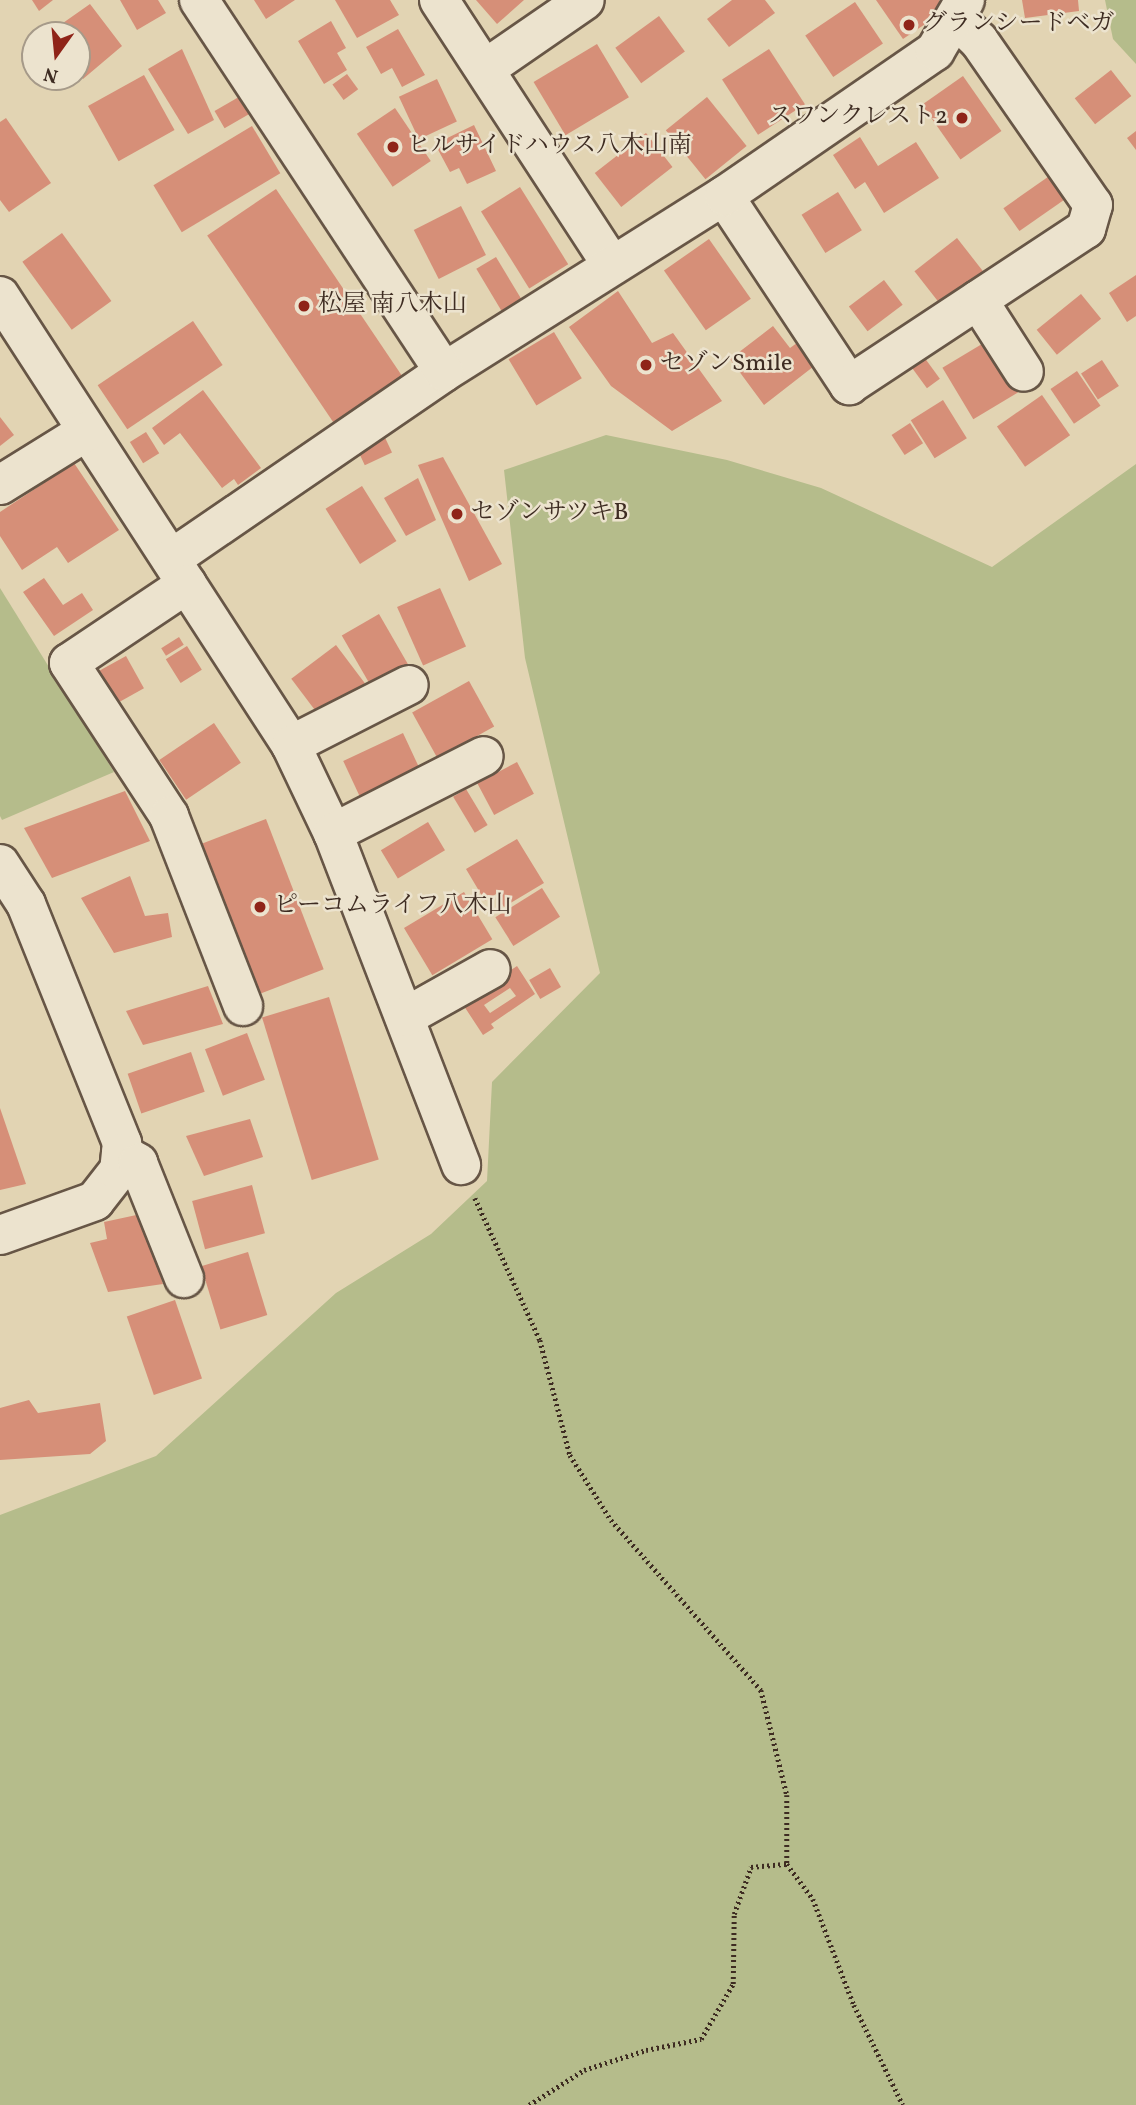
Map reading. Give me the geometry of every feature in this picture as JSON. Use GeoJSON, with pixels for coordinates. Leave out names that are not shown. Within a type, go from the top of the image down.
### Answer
{"type":"FeatureCollection","features":[{"type":"Feature","properties":{"kind":"street"},"geometry":{"type":"LineString","coordinates":[[199,0],[444,372]]}},
{"type":"Feature","properties":{"kind":"street"},"geometry":{"type":"LineString","coordinates":[[439,0],[611,264]]}},
{"type":"Feature","properties":{"kind":"street"},"geometry":{"type":"LineString","coordinates":[[485,69],[585,0]]}},
{"type":"Feature","properties":{"kind":"street"},"geometry":{"type":"LineString","coordinates":[[243,1006],[169,816],[69,663],[179,572],[444,372],[611,264],[724,196],[935,51],[960,10],[1093,205],[1086,229],[849,385],[724,196]]}},
{"type":"Feature","properties":{"kind":"street"},"geometry":{"type":"LineString","coordinates":[[0,296],[291,745],[333,833],[461,1166]]}},
{"type":"Feature","properties":{"kind":"street"},"geometry":{"type":"LineString","coordinates":[[978,300],[1024,372]]}},
{"type":"Feature","properties":{"kind":"street"},"geometry":{"type":"LineString","coordinates":[[0,485],[87,430]]}},
{"type":"Feature","properties":{"kind":"street"},"geometry":{"type":"LineString","coordinates":[[291,745],[409,685]]}},
{"type":"Feature","properties":{"kind":"street"},"geometry":{"type":"LineString","coordinates":[[333,833],[484,756]]}},
{"type":"Feature","properties":{"kind":"street"},"geometry":{"type":"LineString","coordinates":[[0,864],[26,904],[122,1143],[119,1170],[96,1201],[0,1235]]}},
{"type":"Feature","properties":{"kind":"street"},"geometry":{"type":"LineString","coordinates":[[405,1017],[491,968]]}},
{"type":"Feature","properties":{"kind":"street"},"geometry":{"type":"LineString","coordinates":[[121,1153],[138,1163],[184,1278]]}},
{"type":"Feature","properties":{"kind":"path"},"geometry":{"type":"LineString","coordinates":[[461,1166],[540,1340],[570,1455],[611,1520],[761,1690],[787,1795],[786,1864],[813,1899],[854,2005],[903,2105]]}},
{"type":"Feature","properties":{"kind":"path"},"geometry":{"type":"LineString","coordinates":[[529,2105],[584,2070],[646,2050],[701,2039],[733,1984],[734,1914],[751,1867],[786,1864]]}},
{"type":"Feature","properties":{"kind":"green space"},"geometry":{"type":"Polygon","coordinates":[[[1105,0],[1136,0],[1136,64],[1113,39],[1105,0]]]}},
{"type":"Feature","properties":{"kind":"green space"},"geometry":{"type":"Polygon","coordinates":[[[606,435],[727,460],[821,488],[992,567],[1136,464],[1136,2105],[0,2105],[0,1515],[156,1456],[336,1293],[431,1234],[487,1181],[492,1082],[600,973],[525,658],[504,470],[606,435]]]}},
{"type":"Feature","properties":{"kind":"green space"},"geometry":{"type":"Polygon","coordinates":[[[0,588],[114,772],[2,820],[0,816],[0,588]]]}},
{"type":"Feature","properties":{"kind":"building"},"geometry":{"type":"Polygon","coordinates":[[[32,0],[53,0],[39,11],[32,0]]]}},
{"type":"Feature","properties":{"kind":"building"},"geometry":{"type":"Polygon","coordinates":[[[120,0],[158,0],[166,13],[137,30],[120,0]]]}},
{"type":"Feature","properties":{"kind":"building"},"geometry":{"type":"Polygon","coordinates":[[[254,0],[295,0],[266,19],[254,0]]]}},
{"type":"Feature","properties":{"kind":"building"},"geometry":{"type":"Polygon","coordinates":[[[335,0],[390,0],[399,15],[357,38],[335,0]]]}},
{"type":"Feature","properties":{"kind":"building"},"geometry":{"type":"Polygon","coordinates":[[[476,0],[524,0],[497,24],[476,0]]]}},
{"type":"Feature","properties":{"kind":"building"},"geometry":{"type":"Polygon","coordinates":[[[732,0],[765,0],[775,13],[729,47],[707,19],[732,0]]]}},
{"type":"Feature","properties":{"kind":"building","name":"グランシードベガ"},"geometry":{"type":"Polygon","coordinates":[[[876,0],[939,0],[946,10],[903,39],[876,0]]]}},
{"type":"Feature","properties":{"kind":"building"},"geometry":{"type":"Polygon","coordinates":[[[1022,0],[1078,0],[1079,11],[1025,18],[1022,0]]]}},
{"type":"Feature","properties":{"kind":"building"},"geometry":{"type":"Polygon","coordinates":[[[855,2],[883,43],[833,77],[805,36],[855,2]]]}},
{"type":"Feature","properties":{"kind":"building"},"geometry":{"type":"Polygon","coordinates":[[[90,4],[122,46],[91,72],[91,21],[66,21],[90,4]]]}},
{"type":"Feature","properties":{"kind":"building"},"geometry":{"type":"Polygon","coordinates":[[[659,16],[685,52],[641,83],[615,48],[659,16]]]}},
{"type":"Feature","properties":{"kind":"building"},"geometry":{"type":"Polygon","coordinates":[[[331,21],[346,48],[337,53],[347,70],[324,84],[298,41],[331,21]]]}},
{"type":"Feature","properties":{"kind":"building"},"geometry":{"type":"Polygon","coordinates":[[[398,29],[425,75],[402,87],[392,68],[381,74],[366,47],[398,29]]]}},
{"type":"Feature","properties":{"kind":"building"},"geometry":{"type":"Polygon","coordinates":[[[597,44],[629,97],[566,135],[534,82],[597,44]]]}},
{"type":"Feature","properties":{"kind":"building"},"geometry":{"type":"Polygon","coordinates":[[[182,49],[214,120],[188,134],[148,69],[182,49]]]}},
{"type":"Feature","properties":{"kind":"building"},"geometry":{"type":"Polygon","coordinates":[[[769,49],[805,104],[758,135],[722,79],[769,49]]]}},
{"type":"Feature","properties":{"kind":"building"},"geometry":{"type":"Polygon","coordinates":[[[1111,70],[1131,96],[1095,124],[1075,98],[1111,70]]]}},
{"type":"Feature","properties":{"kind":"building"},"geometry":{"type":"Polygon","coordinates":[[[347,74],[358,89],[344,100],[332,85],[347,74]]]}},
{"type":"Feature","properties":{"kind":"building"},"geometry":{"type":"Polygon","coordinates":[[[144,75],[175,130],[119,161],[88,106],[144,75]]]}},
{"type":"Feature","properties":{"kind":"building","name":"スワンクレスト2"},"geometry":{"type":"Polygon","coordinates":[[[963,76],[1001,131],[960,160],[922,105],[963,76]]]}},
{"type":"Feature","properties":{"kind":"building"},"geometry":{"type":"Polygon","coordinates":[[[437,79],[457,122],[419,139],[399,97],[437,79]]]}},
{"type":"Feature","properties":{"kind":"building"},"geometry":{"type":"Polygon","coordinates":[[[244,94],[254,111],[225,128],[215,111],[244,94]]]}},
{"type":"Feature","properties":{"kind":"building"},"geometry":{"type":"Polygon","coordinates":[[[707,97],[747,146],[705,179],[666,130],[707,97]]]}},
{"type":"Feature","properties":{"kind":"building","name":"ヒルサイドハウス八木山南"},"geometry":{"type":"Polygon","coordinates":[[[395,108],[431,161],[393,187],[357,134],[395,108]]]}},
{"type":"Feature","properties":{"kind":"building"},"geometry":{"type":"Polygon","coordinates":[[[6,118],[51,183],[9,212],[0,200],[0,122],[6,118]]]}},
{"type":"Feature","properties":{"kind":"building"},"geometry":{"type":"Polygon","coordinates":[[[474,125],[496,171],[467,184],[459,168],[450,172],[435,144],[474,125]]]}},
{"type":"Feature","properties":{"kind":"building"},"geometry":{"type":"Polygon","coordinates":[[[252,126],[280,173],[182,232],[153,185],[252,126]]]}},
{"type":"Feature","properties":{"kind":"building"},"geometry":{"type":"Polygon","coordinates":[[[1136,131],[1136,150],[1127,138],[1136,131]]]}},
{"type":"Feature","properties":{"kind":"building"},"geometry":{"type":"Polygon","coordinates":[[[646,133],[672,167],[621,207],[595,173],[646,133]]]}},
{"type":"Feature","properties":{"kind":"building"},"geometry":{"type":"Polygon","coordinates":[[[860,137],[878,166],[916,142],[939,178],[884,213],[865,182],[855,189],[833,155],[860,137]]]}},
{"type":"Feature","properties":{"kind":"building"},"geometry":{"type":"Polygon","coordinates":[[[1055,172],[1071,195],[1019,231],[1003,208],[1055,172]]]}},
{"type":"Feature","properties":{"kind":"building"},"geometry":{"type":"Polygon","coordinates":[[[520,187],[568,264],[529,289],[481,211],[520,187]]]}},
{"type":"Feature","properties":{"kind":"building","name":"松屋 南八木山"},"geometry":{"type":"Polygon","coordinates":[[[276,189],[403,377],[334,424],[207,235],[276,189]]]}},
{"type":"Feature","properties":{"kind":"building"},"geometry":{"type":"Polygon","coordinates":[[[838,192],[862,230],[825,253],[802,215],[838,192]]]}},
{"type":"Feature","properties":{"kind":"building"},"geometry":{"type":"Polygon","coordinates":[[[461,206],[486,255],[439,279],[414,230],[461,206]]]}},
{"type":"Feature","properties":{"kind":"building"},"geometry":{"type":"Polygon","coordinates":[[[62,233],[111,301],[72,330],[22,262],[62,233]]]}},
{"type":"Feature","properties":{"kind":"building"},"geometry":{"type":"Polygon","coordinates":[[[957,238],[991,281],[948,315],[914,271],[957,238]]]}},
{"type":"Feature","properties":{"kind":"building"},"geometry":{"type":"Polygon","coordinates":[[[709,239],[751,299],[706,330],[664,271],[709,239]]]}},
{"type":"Feature","properties":{"kind":"building"},"geometry":{"type":"Polygon","coordinates":[[[496,257],[522,300],[502,312],[476,269],[496,257]]]}},
{"type":"Feature","properties":{"kind":"building"},"geometry":{"type":"Polygon","coordinates":[[[1136,275],[1136,316],[1127,322],[1109,293],[1136,275]]]}},
{"type":"Feature","properties":{"kind":"building"},"geometry":{"type":"Polygon","coordinates":[[[884,280],[903,305],[868,331],[849,306],[884,280]]]}},
{"type":"Feature","properties":{"kind":"building","name":"セゾンSmile"},"geometry":{"type":"Polygon","coordinates":[[[618,291],[652,343],[673,333],[722,401],[672,431],[611,386],[569,327],[618,291]]]}},
{"type":"Feature","properties":{"kind":"building"},"geometry":{"type":"Polygon","coordinates":[[[1081,294],[1101,319],[1057,355],[1037,330],[1081,294]]]}},
{"type":"Feature","properties":{"kind":"building"},"geometry":{"type":"Polygon","coordinates":[[[193,321],[223,365],[127,429],[98,385],[193,321]]]}},
{"type":"Feature","properties":{"kind":"building"},"geometry":{"type":"Polygon","coordinates":[[[773,326],[790,348],[801,340],[818,363],[764,405],[730,359],[773,326]]]}},
{"type":"Feature","properties":{"kind":"building"},"geometry":{"type":"Polygon","coordinates":[[[554,332],[582,378],[536,406],[509,359],[554,332]]]}},
{"type":"Feature","properties":{"kind":"building"},"geometry":{"type":"Polygon","coordinates":[[[987,341],[1018,392],[973,419],[942,368],[987,341]]]}},
{"type":"Feature","properties":{"kind":"building"},"geometry":{"type":"Polygon","coordinates":[[[924,357],[940,379],[927,388],[911,366],[924,357]]]}},
{"type":"Feature","properties":{"kind":"building"},"geometry":{"type":"Polygon","coordinates":[[[1102,360],[1119,386],[1098,400],[1081,374],[1102,360]]]}},
{"type":"Feature","properties":{"kind":"building"},"geometry":{"type":"Polygon","coordinates":[[[1077,371],[1100,406],[1074,424],[1050,389],[1077,371]]]}},
{"type":"Feature","properties":{"kind":"building"},"geometry":{"type":"Polygon","coordinates":[[[203,390],[261,468],[238,485],[234,479],[222,488],[180,433],[164,445],[152,428],[203,390]]]}},
{"type":"Feature","properties":{"kind":"building"},"geometry":{"type":"Polygon","coordinates":[[[1042,395],[1070,435],[1025,467],[997,427],[1042,395]]]}},
{"type":"Feature","properties":{"kind":"building"},"geometry":{"type":"Polygon","coordinates":[[[943,400],[967,438],[935,458],[911,420],[943,400]]]}},
{"type":"Feature","properties":{"kind":"building"},"geometry":{"type":"Polygon","coordinates":[[[0,417],[14,435],[0,446],[0,417]]]}},
{"type":"Feature","properties":{"kind":"building"},"geometry":{"type":"Polygon","coordinates":[[[910,423],[923,443],[905,455],[892,435],[910,423]]]}},
{"type":"Feature","properties":{"kind":"building"},"geometry":{"type":"Polygon","coordinates":[[[381,429],[392,453],[365,465],[354,442],[381,429]]]}},
{"type":"Feature","properties":{"kind":"building"},"geometry":{"type":"Polygon","coordinates":[[[146,432],[159,453],[143,463],[130,442],[146,432]]]}},
{"type":"Feature","properties":{"kind":"building","name":"セゾンサツキB"},"geometry":{"type":"Polygon","coordinates":[[[443,457],[502,564],[469,581],[418,465],[443,457]]]}},
{"type":"Feature","properties":{"kind":"building"},"geometry":{"type":"Polygon","coordinates":[[[74,463],[119,530],[68,563],[57,547],[22,570],[0,536],[0,512],[74,463]]]}},
{"type":"Feature","properties":{"kind":"building"},"geometry":{"type":"Polygon","coordinates":[[[418,478],[436,520],[406,536],[384,498],[418,478]]]}},
{"type":"Feature","properties":{"kind":"building"},"geometry":{"type":"Polygon","coordinates":[[[362,486],[396,541],[360,564],[326,509],[362,486]]]}},
{"type":"Feature","properties":{"kind":"building"},"geometry":{"type":"Polygon","coordinates":[[[44,578],[63,605],[82,593],[93,610],[54,636],[23,592],[44,578]]]}},
{"type":"Feature","properties":{"kind":"building"},"geometry":{"type":"Polygon","coordinates":[[[440,588],[466,646],[423,666],[397,607],[440,588]]]}},
{"type":"Feature","properties":{"kind":"building"},"geometry":{"type":"Polygon","coordinates":[[[379,614],[411,669],[374,691],[342,636],[379,614]]]}},
{"type":"Feature","properties":{"kind":"building"},"geometry":{"type":"Polygon","coordinates":[[[179,637],[184,645],[166,656],[161,648],[179,637]]]}},
{"type":"Feature","properties":{"kind":"building"},"geometry":{"type":"Polygon","coordinates":[[[336,645],[365,683],[320,717],[291,679],[336,645]]]}},
{"type":"Feature","properties":{"kind":"building"},"geometry":{"type":"Polygon","coordinates":[[[187,646],[202,670],[181,683],[166,659],[187,646]]]}},
{"type":"Feature","properties":{"kind":"building"},"geometry":{"type":"Polygon","coordinates":[[[126,656],[144,688],[106,709],[88,677],[126,656]]]}},
{"type":"Feature","properties":{"kind":"building"},"geometry":{"type":"Polygon","coordinates":[[[469,681],[494,726],[437,758],[412,713],[469,681]]]}},
{"type":"Feature","properties":{"kind":"building"},"geometry":{"type":"Polygon","coordinates":[[[214,723],[241,763],[186,800],[159,760],[214,723]]]}},
{"type":"Feature","properties":{"kind":"building"},"geometry":{"type":"Polygon","coordinates":[[[403,733],[421,771],[361,799],[343,761],[403,733]]]}},
{"type":"Feature","properties":{"kind":"building"},"geometry":{"type":"Polygon","coordinates":[[[517,762],[534,794],[494,815],[477,783],[517,762]]]}},
{"type":"Feature","properties":{"kind":"building"},"geometry":{"type":"Polygon","coordinates":[[[466,789],[488,825],[475,833],[453,797],[466,789]]]}},
{"type":"Feature","properties":{"kind":"building"},"geometry":{"type":"Polygon","coordinates":[[[125,791],[150,841],[52,878],[24,828],[125,791]]]}},
{"type":"Feature","properties":{"kind":"building","name":"ピーコムライフ八木山"},"geometry":{"type":"Polygon","coordinates":[[[266,819],[324,969],[256,995],[198,845],[266,819]]]}},
{"type":"Feature","properties":{"kind":"building"},"geometry":{"type":"Polygon","coordinates":[[[428,822],[445,850],[398,879],[381,850],[428,822]]]}},
{"type":"Feature","properties":{"kind":"building"},"geometry":{"type":"Polygon","coordinates":[[[517,839],[544,883],[504,907],[496,894],[485,901],[466,869],[517,839]]]}},
{"type":"Feature","properties":{"kind":"building"},"geometry":{"type":"Polygon","coordinates":[[[130,876],[145,916],[168,913],[172,937],[114,953],[81,898],[130,876]]]}},
{"type":"Feature","properties":{"kind":"building"},"geometry":{"type":"Polygon","coordinates":[[[542,888],[560,917],[513,946],[495,917],[542,888]]]}},
{"type":"Feature","properties":{"kind":"building"},"geometry":{"type":"Polygon","coordinates":[[[464,892],[492,939],[432,975],[404,928],[464,892]]]}},
{"type":"Feature","properties":{"kind":"building"},"geometry":{"type":"Polygon","coordinates":[[[517,966],[535,994],[491,1024],[494,1028],[483,1035],[462,1003],[517,966]],[[510,988],[484,1005],[490,1013],[516,996],[510,988]]]}},
{"type":"Feature","properties":{"kind":"building"},"geometry":{"type":"Polygon","coordinates":[[[550,968],[561,987],[540,999],[529,980],[550,968]]]}},
{"type":"Feature","properties":{"kind":"building"},"geometry":{"type":"Polygon","coordinates":[[[208,986],[223,1024],[143,1045],[126,1011],[208,986]]]}},
{"type":"Feature","properties":{"kind":"building"},"geometry":{"type":"Polygon","coordinates":[[[329,997],[379,1160],[312,1180],[262,1017],[329,997]]]}},
{"type":"Feature","properties":{"kind":"building"},"geometry":{"type":"Polygon","coordinates":[[[247,1033],[265,1080],[223,1096],[205,1049],[247,1033]]]}},
{"type":"Feature","properties":{"kind":"building"},"geometry":{"type":"Polygon","coordinates":[[[191,1052],[205,1092],[141,1114],[128,1074],[191,1052]]]}},
{"type":"Feature","properties":{"kind":"building"},"geometry":{"type":"Polygon","coordinates":[[[0,1108],[26,1184],[0,1190],[0,1108]]]}},
{"type":"Feature","properties":{"kind":"building"},"geometry":{"type":"Polygon","coordinates":[[[250,1119],[263,1157],[204,1176],[186,1136],[250,1119]]]}},
{"type":"Feature","properties":{"kind":"building"},"geometry":{"type":"Polygon","coordinates":[[[252,1185],[265,1233],[205,1249],[192,1201],[252,1185]]]}},
{"type":"Feature","properties":{"kind":"building"},"geometry":{"type":"Polygon","coordinates":[[[141,1214],[163,1284],[108,1292],[90,1243],[107,1239],[104,1222],[141,1214]]]}},
{"type":"Feature","properties":{"kind":"building"},"geometry":{"type":"Polygon","coordinates":[[[248,1252],[267,1315],[220,1329],[201,1266],[248,1252]]]}},
{"type":"Feature","properties":{"kind":"building"},"geometry":{"type":"Polygon","coordinates":[[[175,1300],[202,1378],[154,1395],[127,1317],[175,1300]]]}},
{"type":"Feature","properties":{"kind":"building"},"geometry":{"type":"Polygon","coordinates":[[[29,1400],[38,1413],[100,1403],[106,1441],[90,1454],[0,1460],[0,1408],[29,1400]]]}},
{"type":"Feature","properties":{"kind":"place","name":"グランシードベガ"},"geometry":{"type":"Point","coordinates":[909,25]}},
{"type":"Feature","properties":{"kind":"place","name":"スワンクレスト2"},"geometry":{"type":"Point","coordinates":[962,118]}},
{"type":"Feature","properties":{"kind":"place","name":"ヒルサイドハウス八木山南"},"geometry":{"type":"Point","coordinates":[393,147]}},
{"type":"Feature","properties":{"kind":"place","name":"松屋 南八木山"},"geometry":{"type":"Point","coordinates":[304,306]}},
{"type":"Feature","properties":{"kind":"place","name":"セゾンSmile"},"geometry":{"type":"Point","coordinates":[646,365]}},
{"type":"Feature","properties":{"kind":"place","name":"セゾンサツキB"},"geometry":{"type":"Point","coordinates":[457,514]}},
{"type":"Feature","properties":{"kind":"place","name":"ピーコムライフ八木山"},"geometry":{"type":"Point","coordinates":[260,907]}}]}
